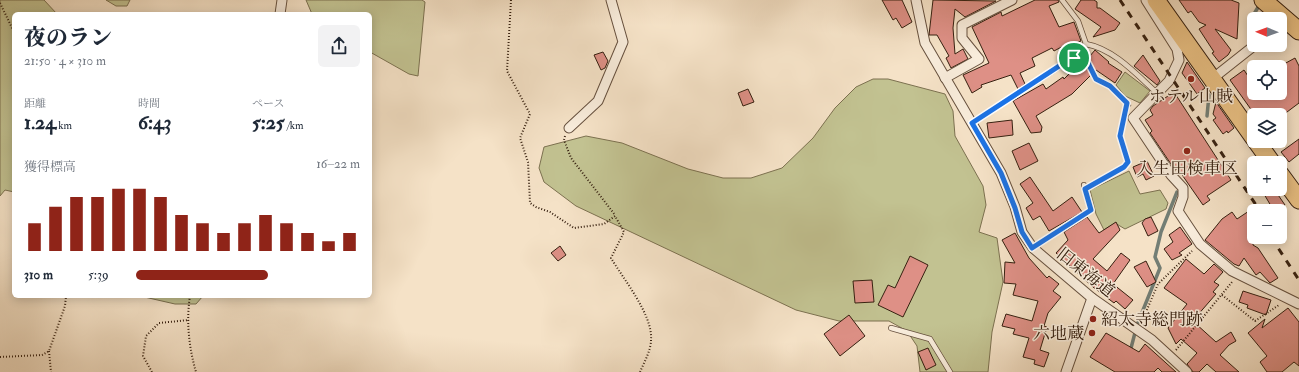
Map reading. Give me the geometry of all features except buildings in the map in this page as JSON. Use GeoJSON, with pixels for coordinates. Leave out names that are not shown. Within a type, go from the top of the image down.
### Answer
{"type":"FeatureCollection","features":[{"type":"Feature","properties":{"kind":"highway"},"geometry":{"type":"LineString","coordinates":[[1156,0],[1247,128]]}},
{"type":"Feature","properties":{"kind":"highway"},"geometry":{"type":"LineString","coordinates":[[1263,0],[1299,31]]}},
{"type":"Feature","properties":{"kind":"highway"},"geometry":{"type":"LineString","coordinates":[[1279,0],[1299,17]]}},
{"type":"Feature","properties":{"kind":"highway"},"geometry":{"type":"LineString","coordinates":[[1287,184],[1299,200]]}},
{"type":"Feature","properties":{"kind":"street"},"geometry":{"type":"LineString","coordinates":[[280,12],[282,0]]}},
{"type":"Feature","properties":{"kind":"street"},"geometry":{"type":"LineString","coordinates":[[569,128],[598,100],[623,42],[611,0]]}},
{"type":"Feature","properties":{"kind":"street","name":"旧東海道"},"geometry":{"type":"LineString","coordinates":[[916,0],[925,43],[1001,173],[1015,208],[1022,232],[1032,248],[1092,298],[1152,340],[1187,372]]}},
{"type":"Feature","properties":{"kind":"street"},"geometry":{"type":"LineString","coordinates":[[945,78],[979,59],[962,38],[962,25],[1012,0]]}},
{"type":"Feature","properties":{"kind":"street"},"geometry":{"type":"LineString","coordinates":[[1146,0],[1177,49],[1179,60],[1172,76],[1158,94],[1133,118],[1171,175],[1183,188],[1183,197],[1178,211],[1199,242],[1237,274],[1299,304]]}},
{"type":"Feature","properties":{"kind":"street"},"geometry":{"type":"LineString","coordinates":[[1212,79],[1247,51]]}},
{"type":"Feature","properties":{"kind":"street"},"geometry":{"type":"LineString","coordinates":[[1066,372],[1092,298]]}},
{"type":"Feature","properties":{"kind":"lane"},"geometry":{"type":"LineString","coordinates":[[1062,0],[1078,21],[1086,44]]}},
{"type":"Feature","properties":{"kind":"lane"},"geometry":{"type":"LineString","coordinates":[[972,123],[1076,55],[1086,44]]}},
{"type":"Feature","properties":{"kind":"lane"},"geometry":{"type":"LineString","coordinates":[[1086,44],[1098,46],[1123,62],[1158,94]]}},
{"type":"Feature","properties":{"kind":"lane"},"geometry":{"type":"LineString","coordinates":[[1032,248],[1091,210],[1084,187]]}},
{"type":"Feature","properties":{"kind":"lane"},"geometry":{"type":"LineString","coordinates":[[891,328],[930,339],[950,372]]}},
{"type":"Feature","properties":{"kind":"path"},"geometry":{"type":"LineString","coordinates":[[511,0],[507,71],[530,114],[520,138],[528,162],[530,203],[550,212],[574,228],[604,224],[615,216]]}},
{"type":"Feature","properties":{"kind":"path"},"geometry":{"type":"LineString","coordinates":[[0,3],[12,28]]}},
{"type":"Feature","properties":{"kind":"path"},"geometry":{"type":"LineString","coordinates":[[1076,55],[1088,63],[1096,79],[1110,86],[1127,103],[1140,110]]}},
{"type":"Feature","properties":{"kind":"path"},"geometry":{"type":"LineString","coordinates":[[1084,187],[1124,167],[1128,162],[1120,136],[1127,103]]}},
{"type":"Feature","properties":{"kind":"path"},"geometry":{"type":"LineString","coordinates":[[569,128],[564,140],[571,158],[615,216],[624,232],[612,258],[645,312],[650,326],[651,341],[640,372]]}},
{"type":"Feature","properties":{"kind":"path"},"geometry":{"type":"LineString","coordinates":[[1137,330],[1158,284],[1188,257],[1199,242]]}},
{"type":"Feature","properties":{"kind":"path"},"geometry":{"type":"LineString","coordinates":[[1170,357],[1222,296],[1237,274]]}},
{"type":"Feature","properties":{"kind":"path"},"geometry":{"type":"LineString","coordinates":[[1222,296],[1255,321],[1289,299]]}},
{"type":"Feature","properties":{"kind":"path"},"geometry":{"type":"LineString","coordinates":[[51,372],[49,351],[65,306],[66,298]]}},
{"type":"Feature","properties":{"kind":"path"},"geometry":{"type":"LineString","coordinates":[[190,298],[189,320],[191,353],[196,372]]}},
{"type":"Feature","properties":{"kind":"path"},"geometry":{"type":"LineString","coordinates":[[152,372],[143,356],[146,336],[159,323],[189,320]]}},
{"type":"Feature","properties":{"kind":"path"},"geometry":{"type":"LineString","coordinates":[[0,357],[42,355],[49,351]]}},
{"type":"Feature","properties":{"kind":"green space"},"geometry":{"type":"Polygon","coordinates":[[[0,0],[44,0],[55,12],[12,12],[12,192],[5,190],[0,196],[0,0]]]}},
{"type":"Feature","properties":{"kind":"green space"},"geometry":{"type":"Polygon","coordinates":[[[106,0],[130,0],[127,6],[116,6],[106,0]]]}},
{"type":"Feature","properties":{"kind":"green space"},"geometry":{"type":"Polygon","coordinates":[[[306,0],[422,0],[425,2],[418,76],[409,74],[372,53],[372,12],[311,12],[306,0]]]}},
{"type":"Feature","properties":{"kind":"green space"},"geometry":{"type":"Polygon","coordinates":[[[1125,72],[1150,91],[1140,103],[1125,96],[1116,85],[1125,72]]]}},
{"type":"Feature","properties":{"kind":"green space"},"geometry":{"type":"Polygon","coordinates":[[[873,79],[888,79],[945,94],[953,111],[955,136],[983,186],[986,205],[979,232],[997,238],[1003,282],[992,332],[988,372],[920,372],[917,346],[907,331],[889,321],[839,321],[796,310],[576,206],[544,182],[539,168],[544,147],[586,136],[622,143],[688,169],[723,178],[751,178],[782,168],[813,138],[835,108],[856,87],[873,79]]]}},
{"type":"Feature","properties":{"kind":"green space"},"geometry":{"type":"Polygon","coordinates":[[[1129,171],[1140,194],[1160,190],[1168,203],[1166,209],[1125,229],[1115,223],[1104,230],[1096,214],[1090,190],[1129,171]]]}},
{"type":"Feature","properties":{"kind":"green space"},"geometry":{"type":"Polygon","coordinates":[[[149,298],[201,298],[196,304],[175,304],[149,298]]]}},
{"type":"Feature","properties":{"kind":"waterway"},"geometry":{"type":"LineString","coordinates":[[1255,12],[1260,4]]}},
{"type":"Feature","properties":{"kind":"waterway"},"geometry":{"type":"LineString","coordinates":[[1207,116],[1209,95]]}},
{"type":"Feature","properties":{"kind":"waterway"},"geometry":{"type":"LineString","coordinates":[[1130,352],[1137,325],[1160,268],[1155,257],[1161,232],[1177,192]]}},
{"type":"Feature","properties":{"kind":"railway"},"geometry":{"type":"LineString","coordinates":[[1120,0],[1255,204]]}},
{"type":"Feature","properties":{"kind":"railway"},"geometry":{"type":"LineString","coordinates":[[1276,244],[1299,280]]}},
{"type":"Feature","properties":{"kind":"place","name":"ホテル山賊"},"geometry":{"type":"Point","coordinates":[1191,79]}},
{"type":"Feature","properties":{"kind":"place","name":"入生田検車区"},"geometry":{"type":"Point","coordinates":[1187,151]}},
{"type":"Feature","properties":{"kind":"place","name":"紹太寺総門跡"},"geometry":{"type":"Point","coordinates":[1093,319]}},
{"type":"Feature","properties":{"kind":"place","name":"六地蔵"},"geometry":{"type":"Point","coordinates":[1092,333]}},
{"type":"Feature","properties":{"kind":"route"},"geometry":{"type":"LineString","coordinates":[[1076,55],[1088,63],[1096,79],[1110,86],[1127,103],[1120,136],[1128,162],[1124,167],[1085,189],[1091,210],[1032,248],[1022,232],[1015,208],[1001,173],[972,123],[1074,58],[1076,55]]}}]}
